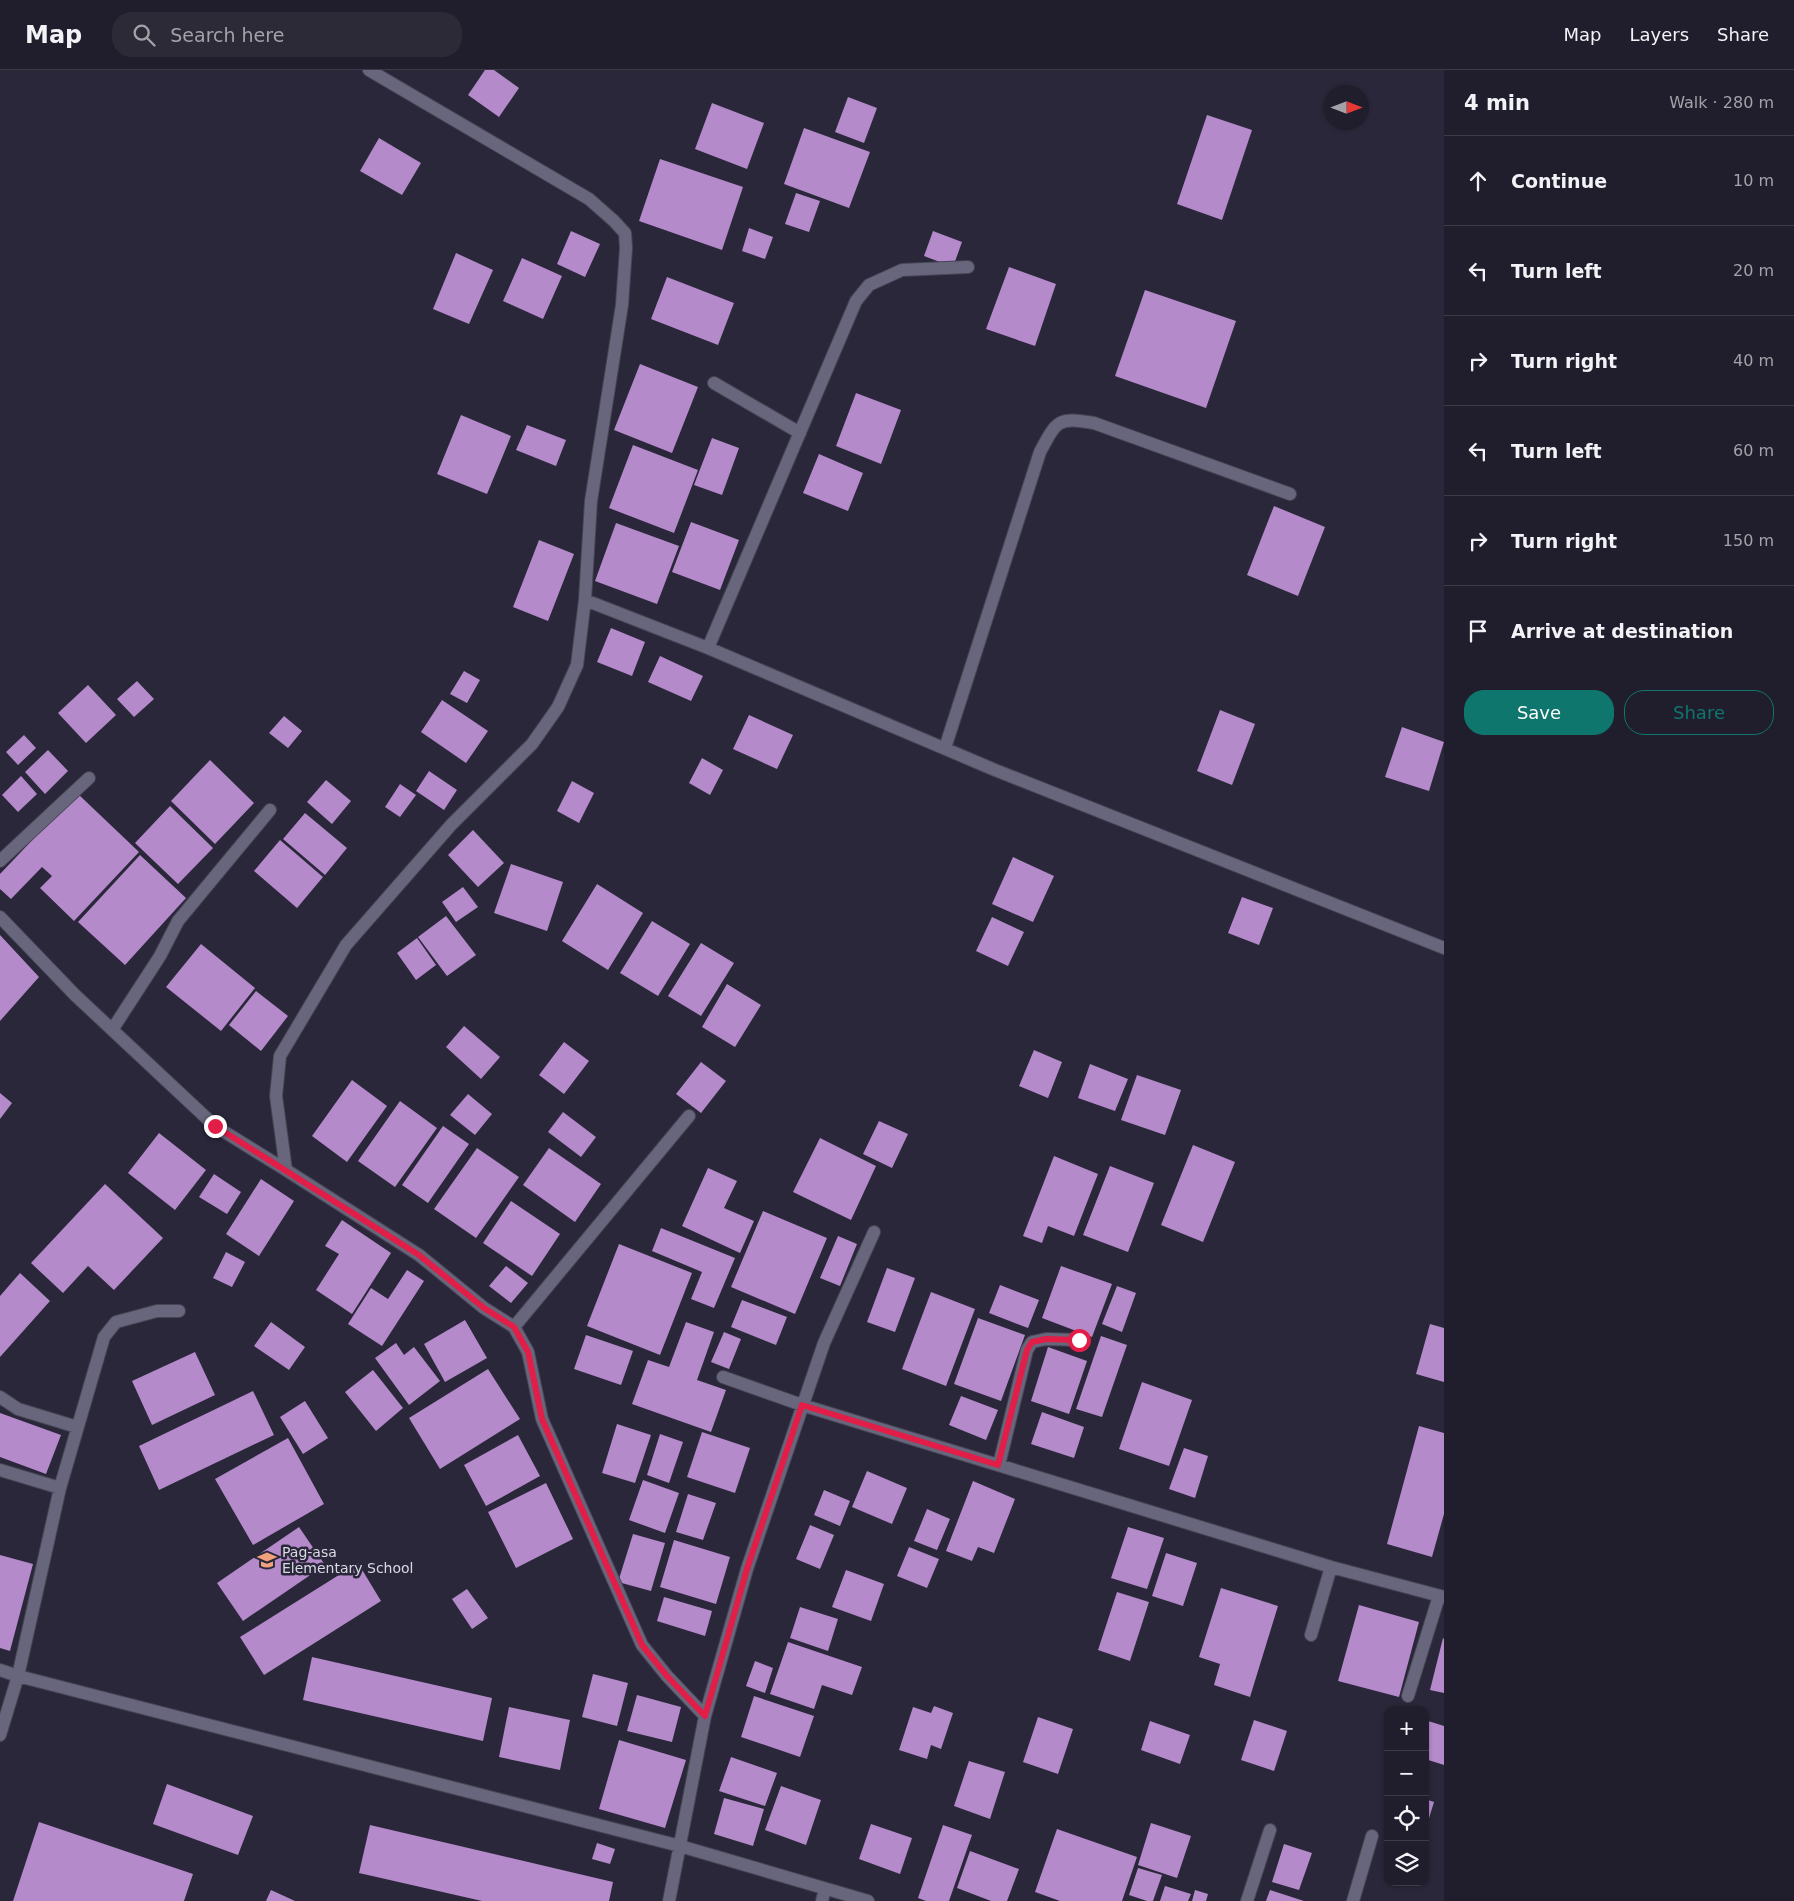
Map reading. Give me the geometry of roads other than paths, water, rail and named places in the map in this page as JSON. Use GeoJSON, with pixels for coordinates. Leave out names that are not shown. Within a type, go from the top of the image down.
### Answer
{"type":"FeatureCollection","features":[{"type":"Feature","properties":{"kind":"street"},"geometry":{"type":"LineString","coordinates":[[286,1170],[276,1096],[280,1056],[346,945],[451,825],[532,744],[558,707],[577,665],[585,600],[591,501],[622,305],[626,248],[625,233],[614,221],[589,199],[369,70]]}},
{"type":"Feature","properties":{"kind":"street"},"geometry":{"type":"LineString","coordinates":[[708,648],[856,301],[869,285],[902,270],[968,267]]}},
{"type":"Feature","properties":{"kind":"street"},"geometry":{"type":"LineString","coordinates":[[714,382],[800,433]]}},
{"type":"Feature","properties":{"kind":"street"},"geometry":{"type":"LineString","coordinates":[[945,748],[1040,452],[1054,427],[1070,419],[1094,423],[1290,494]]}},
{"type":"Feature","properties":{"kind":"street"},"geometry":{"type":"LineString","coordinates":[[585,600],[708,648],[1004,773],[1444,948]]}},
{"type":"Feature","properties":{"kind":"street"},"geometry":{"type":"LineString","coordinates":[[0,861],[89,778]]}},
{"type":"Feature","properties":{"kind":"street"},"geometry":{"type":"LineString","coordinates":[[112,1030],[160,956],[178,921],[270,810]]}},
{"type":"Feature","properties":{"kind":"street"},"geometry":{"type":"LineString","coordinates":[[0,917],[75,995],[215,1126],[419,1255],[484,1308],[514,1327],[528,1352],[542,1419],[642,1645],[667,1676],[705,1716]]}},
{"type":"Feature","properties":{"kind":"street"},"geometry":{"type":"LineString","coordinates":[[514,1327],[689,1116]]}},
{"type":"Feature","properties":{"kind":"street"},"geometry":{"type":"LineString","coordinates":[[669,1901],[705,1716],[747,1569],[824,1344],[874,1232]]}},
{"type":"Feature","properties":{"kind":"street"},"geometry":{"type":"LineString","coordinates":[[0,1735],[18,1676],[60,1488],[104,1337],[116,1322],[157,1311],[179,1311]]}},
{"type":"Feature","properties":{"kind":"street"},"geometry":{"type":"LineString","coordinates":[[998,1465],[1027,1350],[1032,1342],[1046,1339],[1079,1340]]}},
{"type":"Feature","properties":{"kind":"street"},"geometry":{"type":"LineString","coordinates":[[723,1377],[802,1405],[1331,1567],[1441,1596],[1408,1696]]}},
{"type":"Feature","properties":{"kind":"street"},"geometry":{"type":"LineString","coordinates":[[0,1397],[18,1409],[77,1427]]}},
{"type":"Feature","properties":{"kind":"street"},"geometry":{"type":"LineString","coordinates":[[0,1470],[60,1488]]}},
{"type":"Feature","properties":{"kind":"street"},"geometry":{"type":"LineString","coordinates":[[1311,1635],[1331,1567]]}},
{"type":"Feature","properties":{"kind":"street"},"geometry":{"type":"LineString","coordinates":[[0,1670],[680,1846],[823,1895],[868,1901]]}},
{"type":"Feature","properties":{"kind":"street"},"geometry":{"type":"LineString","coordinates":[[1247,1901],[1270,1830]]}},
{"type":"Feature","properties":{"kind":"street"},"geometry":{"type":"LineString","coordinates":[[1353,1901],[1372,1836]]}},
{"type":"Feature","properties":{"kind":"place","name":"Pag-asa Elementary School"},"geometry":{"type":"Point","coordinates":[267,1560]}}]}
